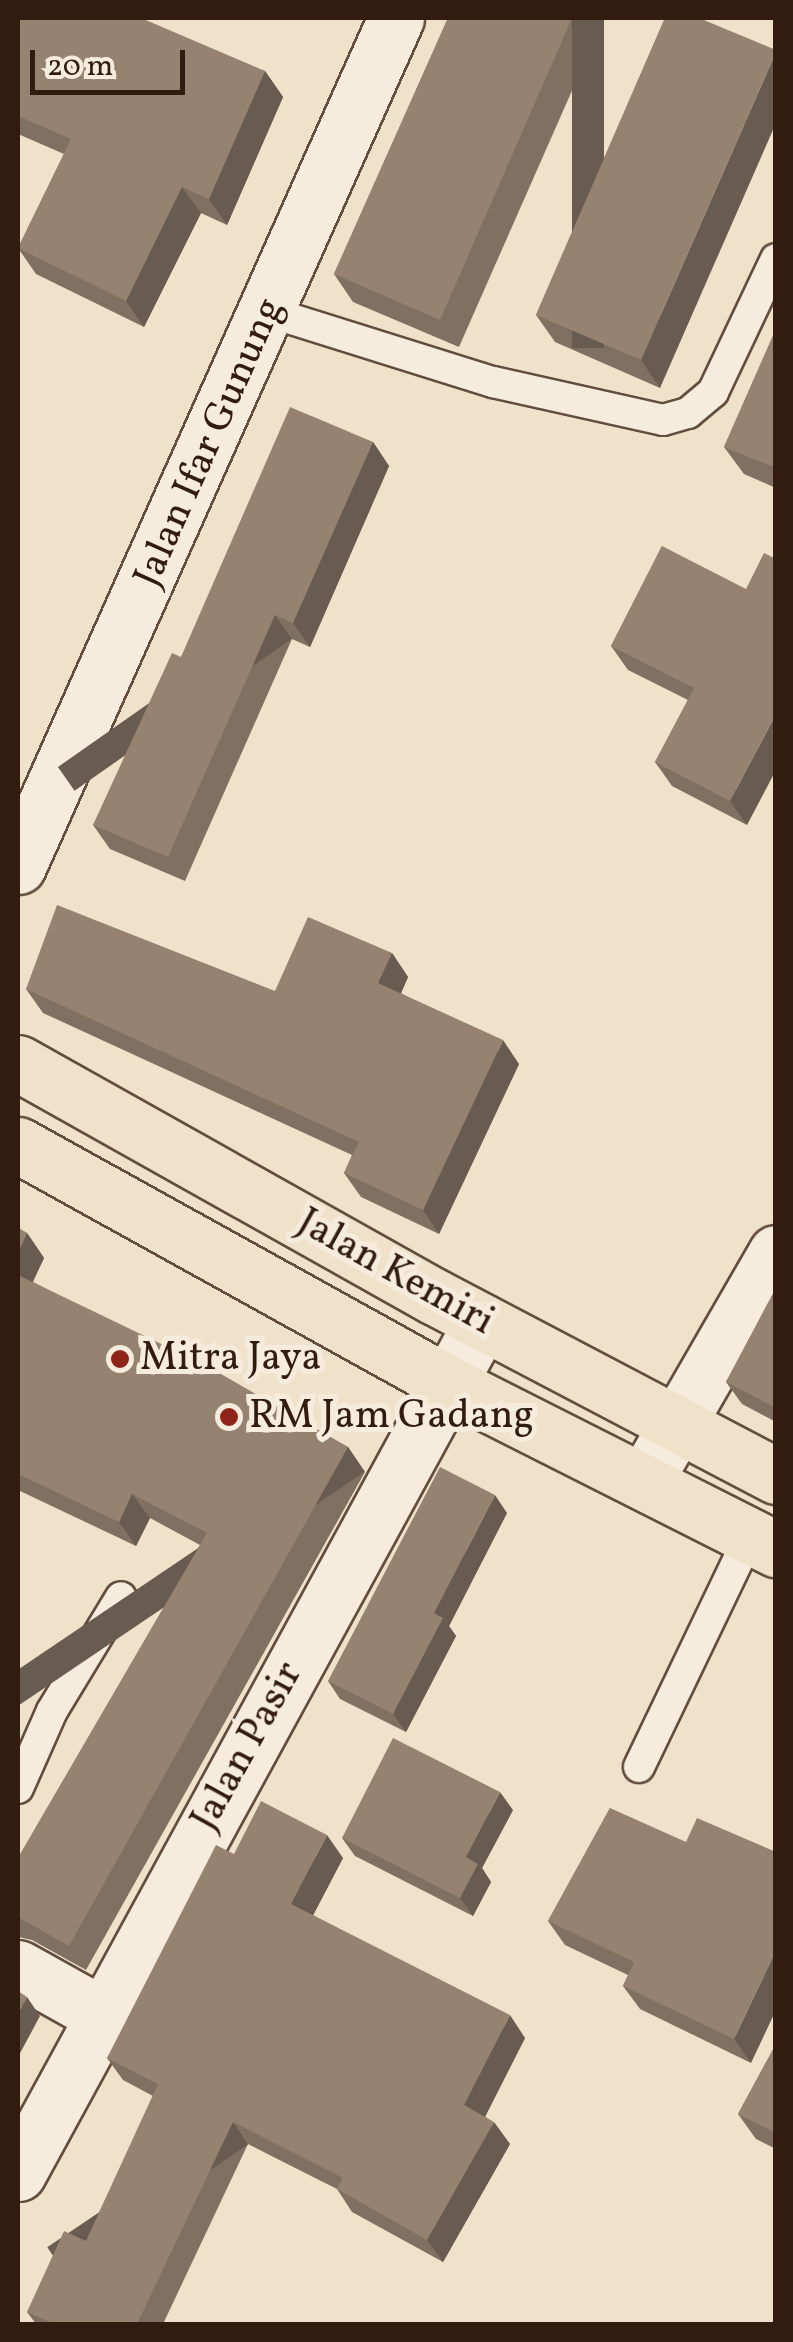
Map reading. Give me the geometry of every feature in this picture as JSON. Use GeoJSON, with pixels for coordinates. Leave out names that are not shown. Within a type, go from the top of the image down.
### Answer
{"type":"FeatureCollection","features":[{"type":"Feature","properties":{"kind":"highway","name":"Jalan Kemiri"},"geometry":{"type":"LineString","coordinates":[[18,1063],[482,1322],[776,1476]]}},
{"type":"Feature","properties":{"kind":"highway","name":"Jalan Kemiri"},"geometry":{"type":"LineString","coordinates":[[18,1144],[447,1383],[763,1542]]}},
{"type":"Feature","properties":{"kind":"street","name":"Jalan Ifar Gunung"},"geometry":{"type":"LineString","coordinates":[[18,866],[270,312],[396,18]]}},
{"type":"Feature","properties":{"kind":"street"},"geometry":{"type":"LineString","coordinates":[[645,1480],[776,1253]]}},
{"type":"Feature","properties":{"kind":"street","name":"Jalan Pasir"},"geometry":{"type":"LineString","coordinates":[[18,2173],[482,1322]]}},
{"type":"Feature","properties":{"kind":"street"},"geometry":{"type":"LineString","coordinates":[[18,1968],[102,2015]]}},
{"type":"Feature","properties":{"kind":"lane"},"geometry":{"type":"LineString","coordinates":[[270,312],[493,382],[664,420],[688,413],[714,392],[776,259]]}},
{"type":"Feature","properties":{"kind":"lane"},"geometry":{"type":"LineString","coordinates":[[639,1767],[763,1542]]}},
{"type":"Feature","properties":{"kind":"lane"},"geometry":{"type":"LineString","coordinates":[[18,1788],[52,1711],[121,1597]]}},
{"type":"Feature","properties":{"kind":"building"},"geometry":{"type":"Polygon","coordinates":[[[18,18],[141,18],[265,71],[209,199],[182,187],[126,301],[18,248],[71,139],[18,116],[18,18]]]}},
{"type":"Feature","properties":{"kind":"building"},"geometry":{"type":"Polygon","coordinates":[[[448,18],[572,18],[440,320],[334,274],[448,18]]]}},
{"type":"Feature","properties":{"kind":"building"},"geometry":{"type":"Polygon","coordinates":[[[665,18],[699,18],[776,52],[641,360],[536,315],[665,18]]]}},
{"type":"Feature","properties":{"kind":"building"},"geometry":{"type":"Polygon","coordinates":[[[776,329],[776,468],[724,447],[776,329]]]}},
{"type":"Feature","properties":{"kind":"building"},"geometry":{"type":"Polygon","coordinates":[[[290,407],[373,442],[293,623],[275,615],[168,857],[93,825],[172,653],[181,657],[290,407]]]}},
{"type":"Feature","properties":{"kind":"building"},"geometry":{"type":"Polygon","coordinates":[[[662,546],[746,589],[764,553],[776,559],[776,714],[730,801],[655,762],[694,688],[611,646],[662,546]]]}},
{"type":"Feature","properties":{"kind":"building"},"geometry":{"type":"Polygon","coordinates":[[[57,905],[275,991],[308,917],[392,953],[378,983],[503,1040],[423,1210],[344,1173],[359,1142],[26,989],[57,905]]]}},
{"type":"Feature","properties":{"kind":"building"},"geometry":{"type":"Polygon","coordinates":[[[18,1228],[27,1233],[18,1253],[18,1228]]]}},
{"type":"Feature","properties":{"kind":"building"},"geometry":{"type":"Polygon","coordinates":[[[18,1275],[207,1366],[348,1447],[69,1946],[18,1917],[18,1858],[207,1533],[132,1494],[119,1522],[18,1474],[18,1275]]]}},
{"type":"Feature","properties":{"kind":"building"},"geometry":{"type":"Polygon","coordinates":[[[776,1288],[776,1408],[726,1382],[776,1288]]]}},
{"type":"Feature","properties":{"kind":"building"},"geometry":{"type":"Polygon","coordinates":[[[440,1467],[495,1495],[434,1613],[443,1618],[393,1714],[328,1681],[440,1467]]]}},
{"type":"Feature","properties":{"kind":"building"},"geometry":{"type":"Polygon","coordinates":[[[393,1738],[500,1792],[466,1857],[478,1864],[460,1898],[342,1838],[393,1738]]]}},
{"type":"Feature","properties":{"kind":"building"},"geometry":{"type":"Polygon","coordinates":[[[261,1801],[327,1835],[291,1904],[510,2015],[464,2105],[494,2122],[427,2240],[337,2189],[343,2178],[233,2122],[137,2324],[54,2324],[27,2312],[64,2231],[86,2241],[158,2084],[107,2058],[216,1845],[234,1854],[261,1801]]]}},
{"type":"Feature","properties":{"kind":"building"},"geometry":{"type":"Polygon","coordinates":[[[610,1808],[686,1842],[697,1818],[776,1852],[776,1950],[734,2039],[623,1986],[634,1962],[548,1921],[610,1808]]]}},
{"type":"Feature","properties":{"kind":"building"},"geometry":{"type":"Polygon","coordinates":[[[18,1991],[27,1997],[18,2013],[18,1991]]]}},
{"type":"Feature","properties":{"kind":"building"},"geometry":{"type":"Polygon","coordinates":[[[776,2044],[776,2133],[738,2114],[776,2044]]]}},
{"type":"Feature","properties":{"kind":"place","name":"Mitra Jaya"},"geometry":{"type":"Point","coordinates":[120,1359]}},
{"type":"Feature","properties":{"kind":"place","name":"RM Jam Gadang"},"geometry":{"type":"Point","coordinates":[229,1417]}}]}
